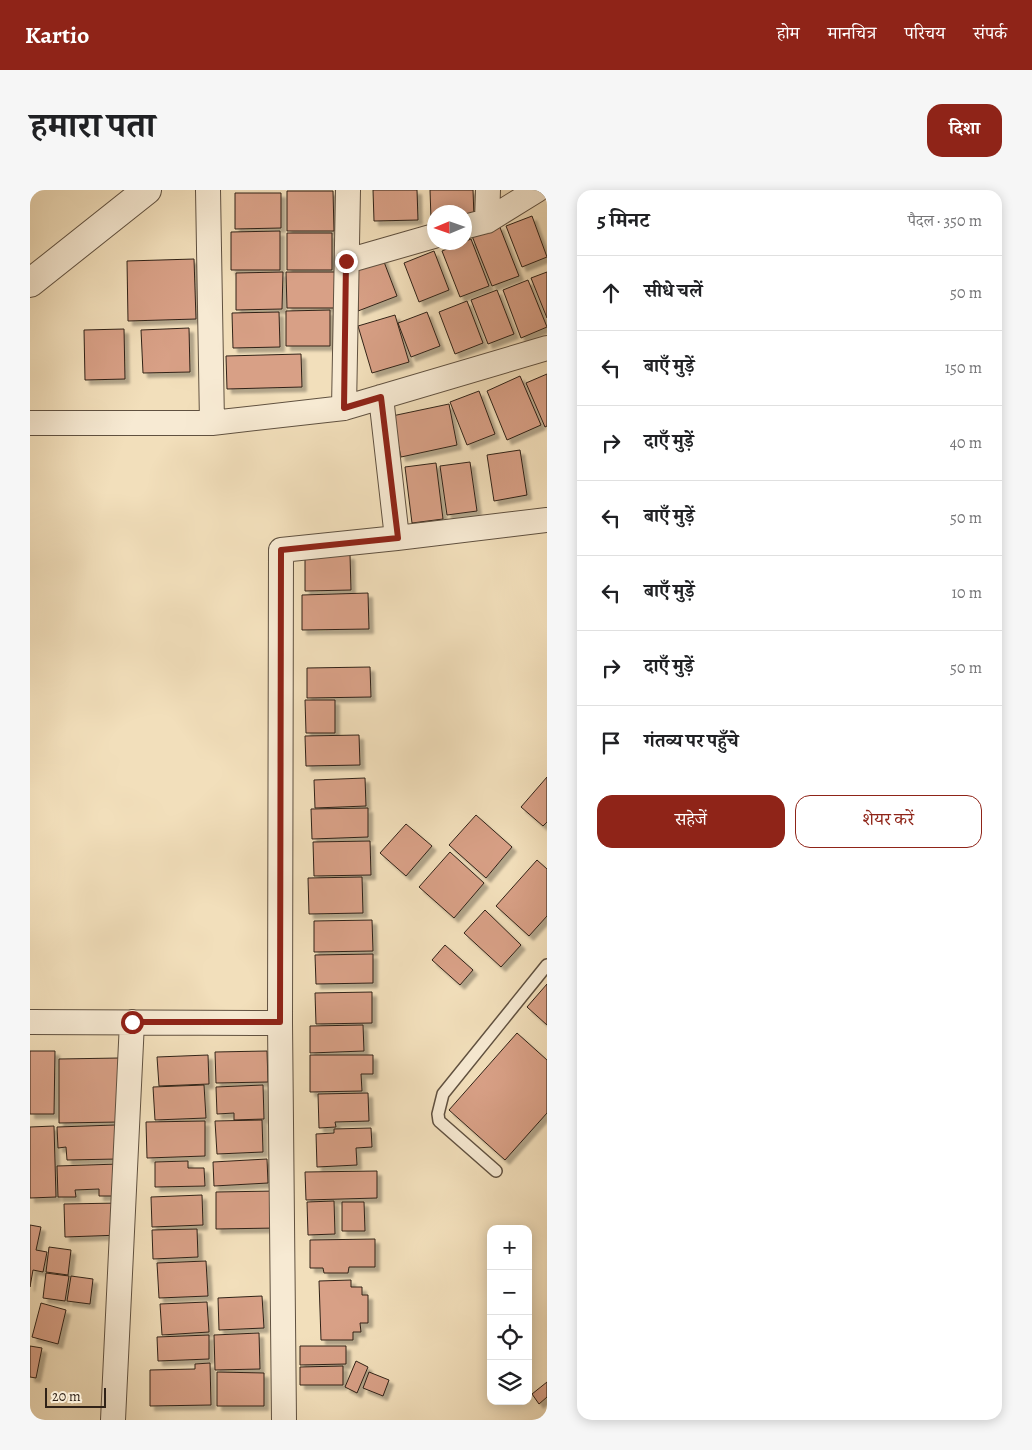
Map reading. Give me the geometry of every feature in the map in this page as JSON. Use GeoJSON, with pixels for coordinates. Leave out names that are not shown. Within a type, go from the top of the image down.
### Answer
{"type":"FeatureCollection","features":[{"type":"Feature","properties":{"kind":"street"},"geometry":{"type":"LineString","coordinates":[[30,283],[147,190]]}},
{"type":"Feature","properties":{"kind":"street"},"geometry":{"type":"LineString","coordinates":[[208,190],[212,423]]}},
{"type":"Feature","properties":{"kind":"street"},"geometry":{"type":"LineString","coordinates":[[344,408],[348,190]]}},
{"type":"Feature","properties":{"kind":"street"},"geometry":{"type":"LineString","coordinates":[[487,220],[488,190]]}},
{"type":"Feature","properties":{"kind":"street"},"geometry":{"type":"LineString","coordinates":[[472,225],[487,220],[537,190]]}},
{"type":"Feature","properties":{"kind":"street"},"geometry":{"type":"LineString","coordinates":[[346,261],[427,238]]}},
{"type":"Feature","properties":{"kind":"street"},"geometry":{"type":"LineString","coordinates":[[30,423],[212,423],[344,408],[547,348]]}},
{"type":"Feature","properties":{"kind":"street"},"geometry":{"type":"LineString","coordinates":[[381,397],[398,538]]}},
{"type":"Feature","properties":{"kind":"street"},"geometry":{"type":"LineString","coordinates":[[284,1420],[280,1022],[281,550],[547,520]]}},
{"type":"Feature","properties":{"kind":"street"},"geometry":{"type":"LineString","coordinates":[[30,1022],[280,1022]]}},
{"type":"Feature","properties":{"kind":"street"},"geometry":{"type":"LineString","coordinates":[[113,1420],[132,1022]]}},
{"type":"Feature","properties":{"kind":"lane"},"geometry":{"type":"LineString","coordinates":[[496,1171],[439,1121],[443,1094],[547,965]]}},
{"type":"Feature","properties":{"kind":"building"},"geometry":{"type":"Polygon","coordinates":[[[373,190],[417,190],[418,220],[374,221],[373,190]]]}},
{"type":"Feature","properties":{"kind":"building"},"geometry":{"type":"Polygon","coordinates":[[[430,190],[473,190],[474,217],[472,217],[472,205],[431,205],[430,190]]]}},
{"type":"Feature","properties":{"kind":"building"},"geometry":{"type":"Polygon","coordinates":[[[287,191],[333,191],[334,231],[287,231],[287,191]]]}},
{"type":"Feature","properties":{"kind":"building"},"geometry":{"type":"Polygon","coordinates":[[[235,193],[281,193],[281,228],[235,229],[235,193]]]}},
{"type":"Feature","properties":{"kind":"building"},"geometry":{"type":"Polygon","coordinates":[[[532,216],[547,257],[522,267],[506,226],[532,216]]]}},
{"type":"Feature","properties":{"kind":"building"},"geometry":{"type":"Polygon","coordinates":[[[499,225],[519,276],[492,286],[472,236],[499,225]]]}},
{"type":"Feature","properties":{"kind":"building"},"geometry":{"type":"Polygon","coordinates":[[[280,231],[280,270],[231,270],[231,232],[280,231]]]}},
{"type":"Feature","properties":{"kind":"building"},"geometry":{"type":"Polygon","coordinates":[[[287,233],[332,233],[332,270],[287,270],[287,233]]]}},
{"type":"Feature","properties":{"kind":"building"},"geometry":{"type":"Polygon","coordinates":[[[472,242],[489,286],[460,297],[442,251],[472,250],[472,242]]]}},
{"type":"Feature","properties":{"kind":"building"},"geometry":{"type":"Polygon","coordinates":[[[434,251],[449,290],[419,302],[404,263],[434,251]]]}},
{"type":"Feature","properties":{"kind":"building"},"geometry":{"type":"Polygon","coordinates":[[[381,254],[397,296],[358,311],[357,267],[381,254]]]}},
{"type":"Feature","properties":{"kind":"building"},"geometry":{"type":"Polygon","coordinates":[[[194,259],[196,319],[128,321],[127,261],[194,259]]]}},
{"type":"Feature","properties":{"kind":"building"},"geometry":{"type":"Polygon","coordinates":[[[283,272],[282,309],[236,310],[236,273],[283,272]]]}},
{"type":"Feature","properties":{"kind":"building"},"geometry":{"type":"Polygon","coordinates":[[[286,272],[336,272],[336,308],[287,308],[286,272]]]}},
{"type":"Feature","properties":{"kind":"building"},"geometry":{"type":"Polygon","coordinates":[[[547,272],[547,318],[531,278],[547,272]]]}},
{"type":"Feature","properties":{"kind":"building"},"geometry":{"type":"Polygon","coordinates":[[[528,280],[547,327],[521,338],[503,290],[528,280]]]}},
{"type":"Feature","properties":{"kind":"building"},"geometry":{"type":"Polygon","coordinates":[[[497,290],[514,334],[488,344],[471,300],[497,290]]]}},
{"type":"Feature","properties":{"kind":"building"},"geometry":{"type":"Polygon","coordinates":[[[467,301],[483,343],[455,354],[439,312],[467,301]]]}},
{"type":"Feature","properties":{"kind":"building"},"geometry":{"type":"Polygon","coordinates":[[[330,310],[330,346],[286,346],[286,311],[330,310]]]}},
{"type":"Feature","properties":{"kind":"building"},"geometry":{"type":"Polygon","coordinates":[[[279,312],[280,347],[233,348],[232,313],[279,312]]]}},
{"type":"Feature","properties":{"kind":"building"},"geometry":{"type":"Polygon","coordinates":[[[427,312],[440,346],[411,357],[398,323],[427,312]]]}},
{"type":"Feature","properties":{"kind":"building"},"geometry":{"type":"Polygon","coordinates":[[[395,315],[409,362],[372,373],[358,326],[395,315]]]}},
{"type":"Feature","properties":{"kind":"building"},"geometry":{"type":"Polygon","coordinates":[[[189,328],[190,372],[143,373],[141,330],[189,328]]]}},
{"type":"Feature","properties":{"kind":"building"},"geometry":{"type":"Polygon","coordinates":[[[124,329],[125,379],[85,380],[84,330],[124,329]]]}},
{"type":"Feature","properties":{"kind":"building"},"geometry":{"type":"Polygon","coordinates":[[[301,354],[302,387],[227,389],[226,356],[301,354]]]}},
{"type":"Feature","properties":{"kind":"building"},"geometry":{"type":"Polygon","coordinates":[[[547,374],[547,426],[545,427],[526,383],[547,374]]]}},
{"type":"Feature","properties":{"kind":"building"},"geometry":{"type":"Polygon","coordinates":[[[520,376],[541,425],[507,440],[487,391],[520,376]]]}},
{"type":"Feature","properties":{"kind":"building"},"geometry":{"type":"Polygon","coordinates":[[[479,391],[495,434],[467,445],[450,402],[479,391]]]}},
{"type":"Feature","properties":{"kind":"building"},"geometry":{"type":"Polygon","coordinates":[[[449,404],[457,445],[401,457],[392,416],[449,404]]]}},
{"type":"Feature","properties":{"kind":"building"},"geometry":{"type":"Polygon","coordinates":[[[520,450],[527,495],[494,501],[487,455],[520,450]]]}},
{"type":"Feature","properties":{"kind":"building"},"geometry":{"type":"Polygon","coordinates":[[[470,462],[477,511],[447,515],[440,466],[470,462]]]}},
{"type":"Feature","properties":{"kind":"building"},"geometry":{"type":"Polygon","coordinates":[[[436,463],[443,519],[412,523],[405,467],[436,463]]]}},
{"type":"Feature","properties":{"kind":"building"},"geometry":{"type":"Polygon","coordinates":[[[350,555],[351,590],[305,591],[305,556],[350,555]]]}},
{"type":"Feature","properties":{"kind":"building"},"geometry":{"type":"Polygon","coordinates":[[[368,593],[369,629],[302,630],[302,595],[368,593]]]}},
{"type":"Feature","properties":{"kind":"building"},"geometry":{"type":"Polygon","coordinates":[[[370,667],[371,697],[307,698],[307,668],[370,667]]]}},
{"type":"Feature","properties":{"kind":"building"},"geometry":{"type":"Polygon","coordinates":[[[305,700],[335,700],[335,733],[306,733],[305,700]]]}},
{"type":"Feature","properties":{"kind":"building"},"geometry":{"type":"Polygon","coordinates":[[[359,735],[360,765],[306,766],[305,736],[359,735]]]}},
{"type":"Feature","properties":{"kind":"building"},"geometry":{"type":"Polygon","coordinates":[[[547,777],[547,822],[543,826],[521,807],[547,777]]]}},
{"type":"Feature","properties":{"kind":"building"},"geometry":{"type":"Polygon","coordinates":[[[365,778],[366,806],[315,808],[314,780],[365,778]]]}},
{"type":"Feature","properties":{"kind":"building"},"geometry":{"type":"Polygon","coordinates":[[[368,808],[368,837],[312,839],[311,809],[368,808]]]}},
{"type":"Feature","properties":{"kind":"building"},"geometry":{"type":"Polygon","coordinates":[[[476,815],[512,847],[486,878],[449,845],[476,815]]]}},
{"type":"Feature","properties":{"kind":"building"},"geometry":{"type":"Polygon","coordinates":[[[406,824],[432,846],[406,876],[380,853],[406,824]]]}},
{"type":"Feature","properties":{"kind":"building"},"geometry":{"type":"Polygon","coordinates":[[[370,841],[371,875],[314,876],[313,842],[370,841]]]}},
{"type":"Feature","properties":{"kind":"building"},"geometry":{"type":"Polygon","coordinates":[[[450,852],[484,883],[454,918],[419,887],[450,852]]]}},
{"type":"Feature","properties":{"kind":"building"},"geometry":{"type":"Polygon","coordinates":[[[537,860],[547,869],[547,916],[529,936],[496,906],[537,860]]]}},
{"type":"Feature","properties":{"kind":"building"},"geometry":{"type":"Polygon","coordinates":[[[362,877],[363,913],[309,914],[308,878],[362,877]]]}},
{"type":"Feature","properties":{"kind":"building"},"geometry":{"type":"Polygon","coordinates":[[[485,910],[521,945],[501,967],[464,933],[485,910]]]}},
{"type":"Feature","properties":{"kind":"building"},"geometry":{"type":"Polygon","coordinates":[[[372,920],[373,951],[314,952],[314,921],[372,920]]]}},
{"type":"Feature","properties":{"kind":"building"},"geometry":{"type":"Polygon","coordinates":[[[445,945],[473,970],[460,985],[432,960],[445,945]]]}},
{"type":"Feature","properties":{"kind":"building"},"geometry":{"type":"Polygon","coordinates":[[[373,954],[373,983],[316,984],[315,955],[373,954]]]}},
{"type":"Feature","properties":{"kind":"building"},"geometry":{"type":"Polygon","coordinates":[[[547,984],[547,1025],[527,1007],[547,984]]]}},
{"type":"Feature","properties":{"kind":"building"},"geometry":{"type":"Polygon","coordinates":[[[372,992],[372,1023],[316,1024],[315,993],[372,992]]]}},
{"type":"Feature","properties":{"kind":"building"},"geometry":{"type":"Polygon","coordinates":[[[363,1025],[364,1051],[310,1053],[310,1026],[363,1025]]]}},
{"type":"Feature","properties":{"kind":"building"},"geometry":{"type":"Polygon","coordinates":[[[517,1033],[547,1060],[547,1113],[505,1160],[449,1110],[517,1033]]]}},
{"type":"Feature","properties":{"kind":"building"},"geometry":{"type":"Polygon","coordinates":[[[30,1051],[55,1051],[54,1114],[30,1114],[30,1051]]]}},
{"type":"Feature","properties":{"kind":"building"},"geometry":{"type":"Polygon","coordinates":[[[267,1051],[268,1082],[216,1083],[215,1052],[267,1051]]]}},
{"type":"Feature","properties":{"kind":"building"},"geometry":{"type":"Polygon","coordinates":[[[208,1055],[209,1084],[159,1086],[157,1057],[208,1055]]]}},
{"type":"Feature","properties":{"kind":"building"},"geometry":{"type":"Polygon","coordinates":[[[310,1055],[373,1055],[373,1074],[361,1074],[362,1091],[310,1092],[310,1055]]]}},
{"type":"Feature","properties":{"kind":"building"},"geometry":{"type":"Polygon","coordinates":[[[119,1058],[119,1122],[59,1123],[59,1059],[119,1058]]]}},
{"type":"Feature","properties":{"kind":"building"},"geometry":{"type":"Polygon","coordinates":[[[204,1085],[206,1118],[155,1120],[153,1087],[204,1085]]]}},
{"type":"Feature","properties":{"kind":"building"},"geometry":{"type":"Polygon","coordinates":[[[263,1085],[264,1119],[234,1120],[234,1113],[217,1114],[216,1087],[263,1085]]]}},
{"type":"Feature","properties":{"kind":"building"},"geometry":{"type":"Polygon","coordinates":[[[368,1093],[369,1121],[335,1122],[336,1127],[319,1128],[318,1094],[368,1093]]]}},
{"type":"Feature","properties":{"kind":"building"},"geometry":{"type":"Polygon","coordinates":[[[262,1120],[263,1152],[217,1154],[215,1121],[262,1120]]]}},
{"type":"Feature","properties":{"kind":"building"},"geometry":{"type":"Polygon","coordinates":[[[205,1121],[205,1156],[147,1158],[146,1122],[205,1121]]]}},
{"type":"Feature","properties":{"kind":"building"},"geometry":{"type":"Polygon","coordinates":[[[115,1125],[117,1159],[67,1160],[66,1147],[58,1148],[57,1127],[115,1125]]]}},
{"type":"Feature","properties":{"kind":"building"},"geometry":{"type":"Polygon","coordinates":[[[54,1126],[56,1197],[30,1198],[30,1127],[54,1126]]]}},
{"type":"Feature","properties":{"kind":"building"},"geometry":{"type":"Polygon","coordinates":[[[371,1128],[372,1147],[356,1148],[357,1165],[317,1167],[316,1134],[334,1133],[334,1129],[371,1128]]]}},
{"type":"Feature","properties":{"kind":"building"},"geometry":{"type":"Polygon","coordinates":[[[267,1159],[268,1183],[214,1186],[213,1162],[267,1159]]]}},
{"type":"Feature","properties":{"kind":"building"},"geometry":{"type":"Polygon","coordinates":[[[188,1161],[188,1168],[204,1168],[205,1186],[155,1187],[155,1162],[188,1161]]]}},
{"type":"Feature","properties":{"kind":"building"},"geometry":{"type":"Polygon","coordinates":[[[119,1164],[120,1196],[99,1196],[99,1189],[75,1190],[76,1197],[58,1197],[57,1166],[119,1164]]]}},
{"type":"Feature","properties":{"kind":"building"},"geometry":{"type":"Polygon","coordinates":[[[377,1171],[377,1198],[306,1200],[305,1172],[377,1171]]]}},
{"type":"Feature","properties":{"kind":"building"},"geometry":{"type":"Polygon","coordinates":[[[276,1191],[277,1228],[216,1229],[216,1192],[276,1191]]]}},
{"type":"Feature","properties":{"kind":"building"},"geometry":{"type":"Polygon","coordinates":[[[202,1195],[203,1225],[152,1227],[151,1197],[202,1195]]]}},
{"type":"Feature","properties":{"kind":"building"},"geometry":{"type":"Polygon","coordinates":[[[334,1201],[335,1234],[308,1235],[307,1202],[334,1201]]]}},
{"type":"Feature","properties":{"kind":"building"},"geometry":{"type":"Polygon","coordinates":[[[342,1202],[364,1202],[365,1231],[342,1231],[342,1202]]]}},
{"type":"Feature","properties":{"kind":"building"},"geometry":{"type":"Polygon","coordinates":[[[120,1203],[121,1235],[65,1237],[64,1204],[120,1203]]]}},
{"type":"Feature","properties":{"kind":"building"},"geometry":{"type":"Polygon","coordinates":[[[30,1225],[41,1227],[36,1250],[47,1252],[43,1272],[33,1270],[30,1287],[30,1225]]]}},
{"type":"Feature","properties":{"kind":"building"},"geometry":{"type":"Polygon","coordinates":[[[197,1229],[198,1257],[153,1259],[152,1230],[197,1229]]]}},
{"type":"Feature","properties":{"kind":"building"},"geometry":{"type":"Polygon","coordinates":[[[375,1239],[375,1267],[349,1267],[348,1273],[324,1273],[323,1268],[310,1268],[310,1240],[375,1239]]]}},
{"type":"Feature","properties":{"kind":"building"},"geometry":{"type":"Polygon","coordinates":[[[49,1247],[71,1250],[68,1275],[46,1272],[49,1247]]]}},
{"type":"Feature","properties":{"kind":"building"},"geometry":{"type":"Polygon","coordinates":[[[206,1261],[208,1296],[159,1298],[157,1263],[206,1261]]]}},
{"type":"Feature","properties":{"kind":"building"},"geometry":{"type":"Polygon","coordinates":[[[46,1273],[69,1276],[65,1301],[43,1298],[46,1273]]]}},
{"type":"Feature","properties":{"kind":"building"},"geometry":{"type":"Polygon","coordinates":[[[71,1276],[93,1279],[90,1304],[67,1301],[71,1276]]]}},
{"type":"Feature","properties":{"kind":"building"},"geometry":{"type":"Polygon","coordinates":[[[351,1280],[351,1287],[362,1287],[362,1295],[368,1295],[368,1323],[360,1323],[361,1332],[353,1332],[353,1340],[321,1340],[319,1281],[351,1280]]]}},
{"type":"Feature","properties":{"kind":"building"},"geometry":{"type":"Polygon","coordinates":[[[262,1296],[264,1328],[219,1330],[218,1298],[262,1296]]]}},
{"type":"Feature","properties":{"kind":"building"},"geometry":{"type":"Polygon","coordinates":[[[207,1302],[209,1332],[162,1335],[160,1304],[207,1302]]]}},
{"type":"Feature","properties":{"kind":"building"},"geometry":{"type":"Polygon","coordinates":[[[41,1303],[66,1310],[58,1344],[32,1337],[41,1303]]]}},
{"type":"Feature","properties":{"kind":"building"},"geometry":{"type":"Polygon","coordinates":[[[259,1333],[260,1369],[215,1370],[214,1335],[259,1333]]]}},
{"type":"Feature","properties":{"kind":"building"},"geometry":{"type":"Polygon","coordinates":[[[209,1335],[209,1359],[158,1361],[157,1337],[209,1335]]]}},
{"type":"Feature","properties":{"kind":"building"},"geometry":{"type":"Polygon","coordinates":[[[30,1346],[42,1348],[36,1378],[30,1377],[30,1346]]]}},
{"type":"Feature","properties":{"kind":"building"},"geometry":{"type":"Polygon","coordinates":[[[300,1346],[346,1346],[346,1364],[300,1365],[300,1346]]]}},
{"type":"Feature","properties":{"kind":"building"},"geometry":{"type":"Polygon","coordinates":[[[356,1361],[368,1367],[357,1393],[345,1387],[356,1361]]]}},
{"type":"Feature","properties":{"kind":"building"},"geometry":{"type":"Polygon","coordinates":[[[210,1363],[211,1405],[150,1406],[150,1370],[195,1369],[195,1364],[210,1363]]]}},
{"type":"Feature","properties":{"kind":"building"},"geometry":{"type":"Polygon","coordinates":[[[343,1366],[343,1385],[300,1385],[300,1367],[343,1366]]]}},
{"type":"Feature","properties":{"kind":"building"},"geometry":{"type":"Polygon","coordinates":[[[217,1372],[264,1373],[264,1406],[217,1406],[217,1372]]]}},
{"type":"Feature","properties":{"kind":"building"},"geometry":{"type":"Polygon","coordinates":[[[369,1372],[389,1380],[383,1396],[363,1388],[369,1372]]]}},
{"type":"Feature","properties":{"kind":"building"},"geometry":{"type":"Polygon","coordinates":[[[547,1382],[547,1397],[539,1404],[532,1394],[547,1382]]]}},
{"type":"Feature","properties":{"kind":"route"},"geometry":{"type":"LineString","coordinates":[[132,1022],[280,1022],[281,550],[398,538],[381,397],[344,408],[346,261]]}}]}
